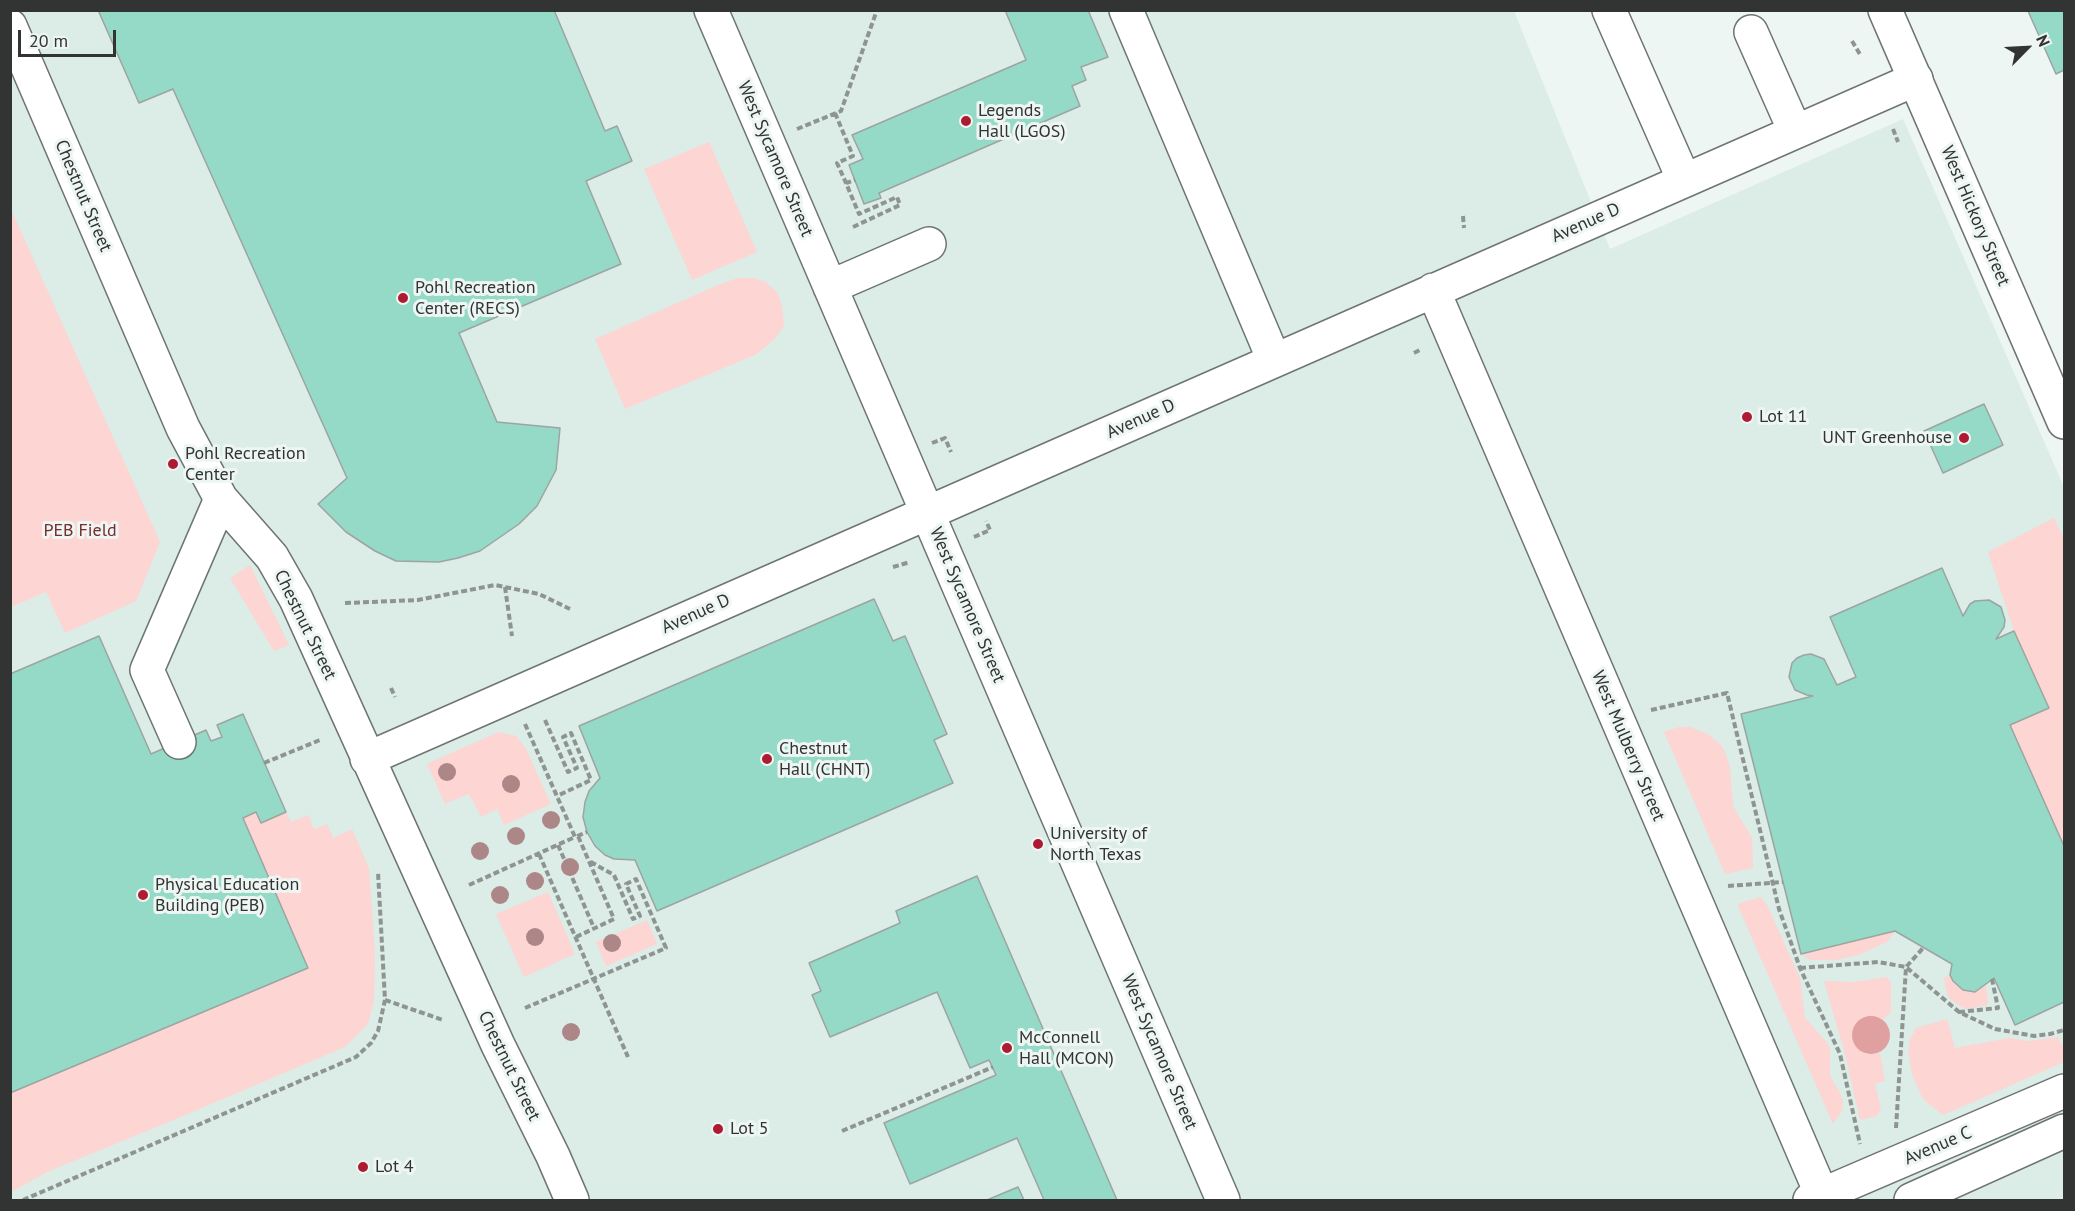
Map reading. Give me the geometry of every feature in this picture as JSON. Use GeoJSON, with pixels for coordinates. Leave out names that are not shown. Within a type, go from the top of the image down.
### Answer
{"type":"FeatureCollection","features":[{"type":"Feature","properties":{"kind":"street","name":"West Sycamore Street"},"geometry":{"type":"LineString","coordinates":[[711,10],[1222,1200]]}},
{"type":"Feature","properties":{"kind":"street"},"geometry":{"type":"LineString","coordinates":[[1126,10],[1274,360]]}},
{"type":"Feature","properties":{"kind":"street"},"geometry":{"type":"LineString","coordinates":[[1609,10],[1684,180]]}},
{"type":"Feature","properties":{"kind":"street","name":"West Hickory Street"},"geometry":{"type":"LineString","coordinates":[[1885,10],[2064,422]]}},
{"type":"Feature","properties":{"kind":"street","name":"Chestnut Street"},"geometry":{"type":"LineString","coordinates":[[10,26],[183,428],[221,499],[272,557],[296,599],[498,1045],[553,1156],[572,1200]]}},
{"type":"Feature","properties":{"kind":"street"},"geometry":{"type":"LineString","coordinates":[[1751,32],[1795,131]]}},
{"type":"Feature","properties":{"kind":"street","name":"Avenue D"},"geometry":{"type":"LineString","coordinates":[[367,759],[1916,79]]}},
{"type":"Feature","properties":{"kind":"street"},"geometry":{"type":"LineString","coordinates":[[831,288],[929,244]]}},
{"type":"Feature","properties":{"kind":"street","name":"West Mulberry Street"},"geometry":{"type":"LineString","coordinates":[[1433,290],[1819,1199]]}},
{"type":"Feature","properties":{"kind":"street"},"geometry":{"type":"LineString","coordinates":[[179,742],[147,670],[221,499]]}},
{"type":"Feature","properties":{"kind":"street","name":"Avenue C"},"geometry":{"type":"LineString","coordinates":[[1819,1199],[2064,1091]]}},
{"type":"Feature","properties":{"kind":"street"},"geometry":{"type":"LineString","coordinates":[[1911,1200],[2064,1131]]}},
{"type":"Feature","properties":{"kind":"path"},"geometry":{"type":"LineString","coordinates":[[794,130],[841,111],[877,10]]}},
{"type":"Feature","properties":{"kind":"path"},"geometry":{"type":"LineString","coordinates":[[1852,41],[1861,56]]}},
{"type":"Feature","properties":{"kind":"path"},"geometry":{"type":"LineString","coordinates":[[835,113],[853,156],[837,163],[859,214],[897,197],[900,205],[853,227]]}},
{"type":"Feature","properties":{"kind":"path"},"geometry":{"type":"LineString","coordinates":[[1893,129],[1898,142]]}},
{"type":"Feature","properties":{"kind":"path"},"geometry":{"type":"LineString","coordinates":[[846,183],[855,180]]}},
{"type":"Feature","properties":{"kind":"path"},"geometry":{"type":"LineString","coordinates":[[1463,216],[1464,228]]}},
{"type":"Feature","properties":{"kind":"path"},"geometry":{"type":"LineString","coordinates":[[945,438],[951,452]]}},
{"type":"Feature","properties":{"kind":"path"},"geometry":{"type":"LineString","coordinates":[[974,537],[990,530]]}},
{"type":"Feature","properties":{"kind":"path"},"geometry":{"type":"LineString","coordinates":[[891,568],[910,562]]}},
{"type":"Feature","properties":{"kind":"path"},"geometry":{"type":"LineString","coordinates":[[345,603],[418,600],[495,585],[539,594],[570,609]]}},
{"type":"Feature","properties":{"kind":"path"},"geometry":{"type":"LineString","coordinates":[[505,588],[512,636]]}},
{"type":"Feature","properties":{"kind":"path"},"geometry":{"type":"LineString","coordinates":[[391,688],[395,698]]}},
{"type":"Feature","properties":{"kind":"path"},"geometry":{"type":"LineString","coordinates":[[1651,710],[1727,693],[1779,909],[1800,968],[1840,1054],[1863,1154]]}},
{"type":"Feature","properties":{"kind":"path"},"geometry":{"type":"LineString","coordinates":[[545,720],[568,772],[577,768],[563,737],[571,733],[591,780],[557,796]]}},
{"type":"Feature","properties":{"kind":"path"},"geometry":{"type":"LineString","coordinates":[[264,763],[320,740]]}},
{"type":"Feature","properties":{"kind":"path"},"geometry":{"type":"LineString","coordinates":[[533,741],[614,919],[576,937]]}},
{"type":"Feature","properties":{"kind":"path"},"geometry":{"type":"LineString","coordinates":[[470,885],[587,832]]}},
{"type":"Feature","properties":{"kind":"path"},"geometry":{"type":"LineString","coordinates":[[558,845],[594,928]]}},
{"type":"Feature","properties":{"kind":"path"},"geometry":{"type":"LineString","coordinates":[[539,854],[628,1057]]}},
{"type":"Feature","properties":{"kind":"path"},"geometry":{"type":"LineString","coordinates":[[525,1008],[666,948],[636,879],[626,884],[640,916],[633,920],[614,875],[589,861]]}},
{"type":"Feature","properties":{"kind":"path"},"geometry":{"type":"LineString","coordinates":[[23,1200],[356,1057],[371,1043],[378,1031],[385,1000],[378,872]]}},
{"type":"Feature","properties":{"kind":"path"},"geometry":{"type":"LineString","coordinates":[[1728,886],[1783,882]]}},
{"type":"Feature","properties":{"kind":"path"},"geometry":{"type":"LineString","coordinates":[[1895,1140],[1906,967],[1924,947]]}},
{"type":"Feature","properties":{"kind":"path"},"geometry":{"type":"LineString","coordinates":[[1800,968],[1878,962],[1906,967],[1959,1012],[1995,1029],[2034,1036],[2064,1030]]}},
{"type":"Feature","properties":{"kind":"path"},"geometry":{"type":"LineString","coordinates":[[1959,1012],[1998,1008],[1992,979]]}},
{"type":"Feature","properties":{"kind":"path"},"geometry":{"type":"LineString","coordinates":[[385,1000],[443,1020]]}},
{"type":"Feature","properties":{"kind":"path"},"geometry":{"type":"LineString","coordinates":[[842,1131],[993,1067]]}},
{"type":"Feature","properties":{"kind":"shaded area","name":"University of North Texas"},"geometry":{"type":"Polygon","coordinates":[[[10,11],[1514,11],[1610,249],[1903,119],[2064,487],[2064,1200],[11,1200],[10,11]]]}},
{"type":"Feature","properties":{"kind":"shaded area"},"geometry":{"type":"Polygon","coordinates":[[[1871,1016],[1885,1021],[1890,1035],[1885,1049],[1871,1054],[1857,1049],[1852,1035],[1857,1021],[1871,1016]]]}},
{"type":"Feature","properties":{"kind":"green space"},"geometry":{"type":"Polygon","coordinates":[[[709,142],[757,252],[692,280],[644,169],[709,142]]]}},
{"type":"Feature","properties":{"kind":"green space","name":"PEB Field"},"geometry":{"type":"Polygon","coordinates":[[[10,207],[160,542],[136,601],[65,633],[46,592],[11,607],[10,207]]]}},
{"type":"Feature","properties":{"kind":"green space"},"geometry":{"type":"Polygon","coordinates":[[[738,278],[764,281],[777,292],[782,306],[784,326],[775,339],[755,355],[625,409],[595,339],[738,278]]]}},
{"type":"Feature","properties":{"kind":"green space"},"geometry":{"type":"Polygon","coordinates":[[[2054,518],[2064,539],[2064,846],[2010,725],[2048,708],[2014,631],[1988,552],[2054,518]]]}},
{"type":"Feature","properties":{"kind":"green space"},"geometry":{"type":"Polygon","coordinates":[[[250,565],[289,645],[274,651],[230,578],[250,565]]]}},
{"type":"Feature","properties":{"kind":"green space"},"geometry":{"type":"Polygon","coordinates":[[[1679,727],[1690,727],[1708,734],[1721,745],[1725,752],[1730,767],[1733,806],[1752,838],[1753,868],[1725,874],[1664,732],[1679,727]]]}},
{"type":"Feature","properties":{"kind":"green space"},"geometry":{"type":"Polygon","coordinates":[[[498,732],[516,736],[525,747],[551,804],[504,825],[497,809],[481,817],[469,794],[445,804],[427,764],[498,732]]]}},
{"type":"Feature","properties":{"kind":"green space"},"geometry":{"type":"Polygon","coordinates":[[[256,812],[261,823],[286,812],[291,822],[308,815],[314,829],[327,824],[333,838],[352,829],[369,868],[375,954],[374,1000],[368,1024],[345,1047],[49,1171],[11,1192],[11,1093],[243,818],[256,812]]]}},
{"type":"Feature","properties":{"kind":"green space"},"geometry":{"type":"Polygon","coordinates":[[[548,892],[575,954],[524,977],[496,914],[548,892]]]}},
{"type":"Feature","properties":{"kind":"green space"},"geometry":{"type":"Polygon","coordinates":[[[1761,897],[1767,905],[1800,978],[1805,1018],[1830,1048],[1830,1076],[1843,1102],[1842,1111],[1833,1124],[1738,906],[1740,903],[1761,897]]]}},
{"type":"Feature","properties":{"kind":"green space"},"geometry":{"type":"Polygon","coordinates":[[[647,920],[657,944],[606,966],[596,942],[647,920]]]}},
{"type":"Feature","properties":{"kind":"green space"},"geometry":{"type":"Polygon","coordinates":[[[1895,931],[1887,942],[1859,955],[1836,960],[1810,960],[1801,954],[1895,931]]]}},
{"type":"Feature","properties":{"kind":"green space"},"geometry":{"type":"Polygon","coordinates":[[[1950,975],[1957,986],[1969,992],[1975,992],[1986,985],[1988,1005],[1966,1009],[1949,998],[1944,978],[1950,975]]]}},
{"type":"Feature","properties":{"kind":"green space"},"geometry":{"type":"Polygon","coordinates":[[[1886,977],[1891,982],[1891,1012],[1883,1020],[1878,1017],[1851,1035],[1856,1047],[1866,1054],[1880,1053],[1885,1081],[1875,1084],[1881,1108],[1877,1116],[1860,1120],[1845,1054],[1824,981],[1855,982],[1886,977]]]}},
{"type":"Feature","properties":{"kind":"green space"},"geometry":{"type":"Polygon","coordinates":[[[1947,1019],[1955,1048],[2009,1038],[2029,1041],[2058,1037],[2061,1044],[2064,1044],[2064,1062],[1943,1115],[1923,1099],[1912,1074],[1908,1051],[1910,1039],[1916,1028],[1947,1019]]]}},
{"type":"Feature","properties":{"kind":"building","name":"Pohl Recreation Center (RECS)"},"geometry":{"type":"Polygon","coordinates":[[[98,10],[554,10],[605,131],[617,126],[632,161],[586,181],[621,264],[459,333],[497,422],[560,428],[556,470],[537,506],[519,524],[480,551],[458,558],[439,562],[396,561],[375,551],[346,532],[318,504],[347,478],[173,89],[139,103],[98,10]]]}},
{"type":"Feature","properties":{"kind":"building","name":"Legends Hall (LGOS)"},"geometry":{"type":"Polygon","coordinates":[[[1005,10],[1088,10],[1108,57],[1081,67],[1086,80],[1072,86],[1080,106],[879,193],[881,198],[864,204],[849,165],[863,159],[852,135],[1026,60],[1005,10]]]}},
{"type":"Feature","properties":{"kind":"building"},"geometry":{"type":"Polygon","coordinates":[[[2064,10],[2064,70],[2056,74],[2028,11],[2064,10]]]}},
{"type":"Feature","properties":{"kind":"building","name":"UNT Greenhouse"},"geometry":{"type":"Polygon","coordinates":[[[1984,404],[2003,445],[1943,473],[1924,431],[1984,404]]]}},
{"type":"Feature","properties":{"kind":"building"},"geometry":{"type":"Polygon","coordinates":[[[1942,568],[1963,616],[1970,604],[1975,601],[1989,600],[2001,607],[2005,620],[2004,627],[1996,639],[2014,631],[2049,708],[2010,725],[2064,846],[2064,1002],[2015,1025],[1994,978],[1975,992],[1963,990],[1950,975],[1952,964],[1895,931],[1801,954],[1741,714],[1813,696],[1795,690],[1789,677],[1792,663],[1804,655],[1811,654],[1824,659],[1837,685],[1856,677],[1830,617],[1942,568]]]}},
{"type":"Feature","properties":{"kind":"building","name":"Chestnut Hall (CHNT)"},"geometry":{"type":"Polygon","coordinates":[[[874,599],[893,641],[905,636],[947,734],[934,740],[953,783],[657,911],[635,860],[614,859],[605,855],[595,846],[587,832],[583,817],[585,802],[589,791],[600,778],[579,726],[874,599]]]}},
{"type":"Feature","properties":{"kind":"building","name":"Physical Education Building (PEB)"},"geometry":{"type":"Polygon","coordinates":[[[99,636],[151,754],[206,730],[211,741],[222,737],[217,725],[243,714],[286,812],[261,823],[256,812],[243,818],[308,968],[10,1093],[10,674],[99,636]]]}},
{"type":"Feature","properties":{"kind":"building","name":"McConnell Hall (MCON)"},"geometry":{"type":"Polygon","coordinates":[[[977,876],[1117,1200],[1044,1200],[1017,1138],[910,1184],[884,1123],[996,1075],[989,1060],[970,1068],[937,992],[830,1037],[812,995],[821,991],[809,963],[900,923],[896,911],[977,876]]]}},
{"type":"Feature","properties":{"kind":"building"},"geometry":{"type":"Polygon","coordinates":[[[1018,1187],[1024,1200],[987,1200],[1018,1187]]]}},
{"type":"Feature","properties":{"kind":"place","name":"Legends Hall (LGOS)"},"geometry":{"type":"Point","coordinates":[966,121]}},
{"type":"Feature","properties":{"kind":"place","name":"Pohl Recreation Center (RECS)"},"geometry":{"type":"Point","coordinates":[403,298]}},
{"type":"Feature","properties":{"kind":"place","name":"Lot 11"},"geometry":{"type":"Point","coordinates":[1747,417]}},
{"type":"Feature","properties":{"kind":"place","name":"UNT Greenhouse"},"geometry":{"type":"Point","coordinates":[1964,438]}},
{"type":"Feature","properties":{"kind":"place","name":"Pohl Recreation Center"},"geometry":{"type":"Point","coordinates":[173,464]}},
{"type":"Feature","properties":{"kind":"place","name":"Chestnut Hall (CHNT)"},"geometry":{"type":"Point","coordinates":[767,759]}},
{"type":"Feature","properties":{"kind":"place","name":"University of North Texas"},"geometry":{"type":"Point","coordinates":[1038,844]}},
{"type":"Feature","properties":{"kind":"place","name":"Physical Education Building (PEB)"},"geometry":{"type":"Point","coordinates":[143,895]}},
{"type":"Feature","properties":{"kind":"place","name":"McConnell Hall (MCON)"},"geometry":{"type":"Point","coordinates":[1007,1048]}},
{"type":"Feature","properties":{"kind":"place","name":"Lot 5"},"geometry":{"type":"Point","coordinates":[718,1129]}},
{"type":"Feature","properties":{"kind":"place","name":"Lot 4"},"geometry":{"type":"Point","coordinates":[363,1167]}}]}
